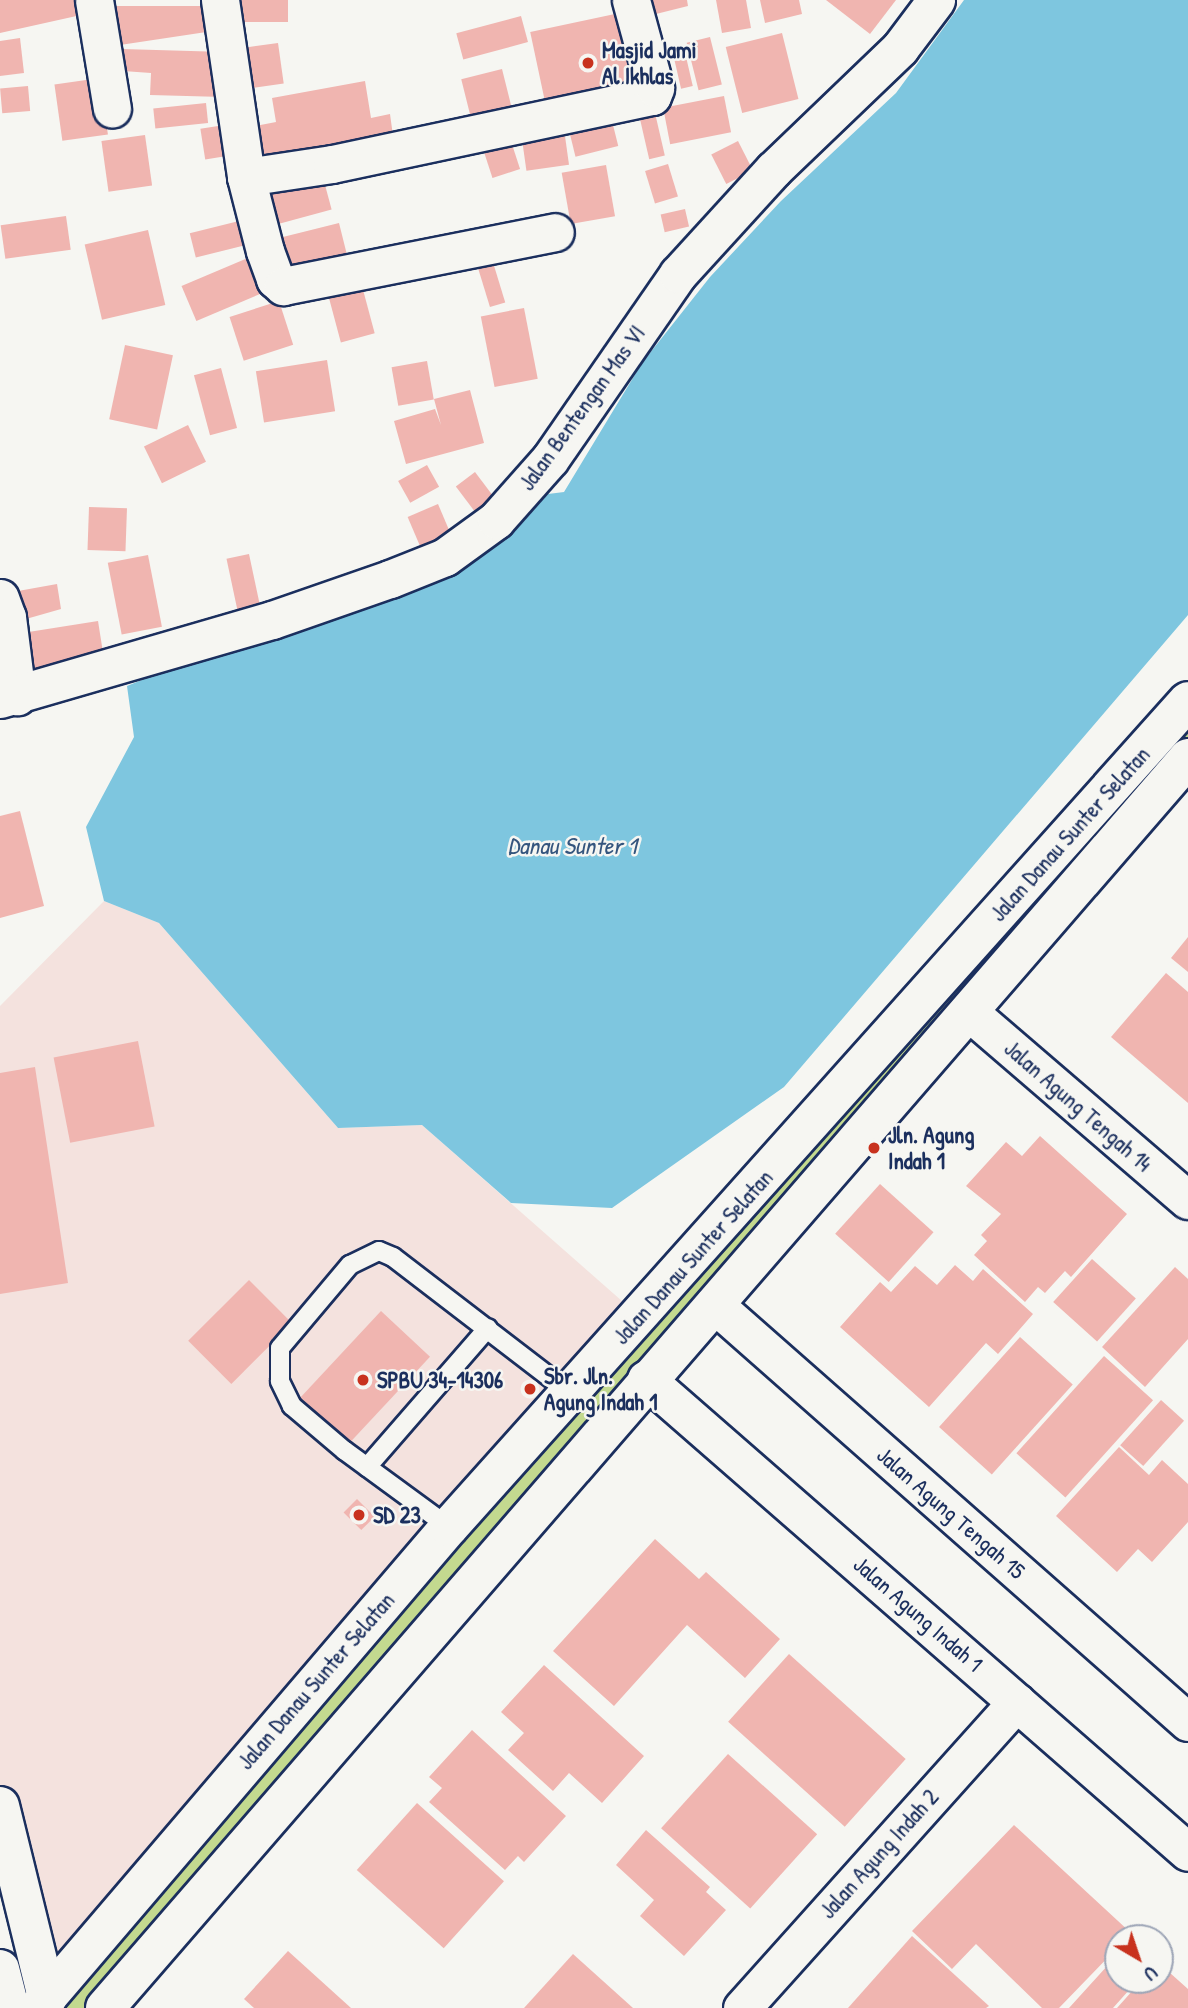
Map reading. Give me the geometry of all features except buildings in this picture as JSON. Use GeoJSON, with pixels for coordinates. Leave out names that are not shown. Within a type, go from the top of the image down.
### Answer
{"type":"FeatureCollection","features":[{"type":"Feature","properties":{"kind":"street"},"geometry":{"type":"LineString","coordinates":[[94,0],[112,109]]}},
{"type":"Feature","properties":{"kind":"street"},"geometry":{"type":"LineString","coordinates":[[220,0],[246,177],[265,251],[275,279],[283,286],[555,232]]}},
{"type":"Feature","properties":{"kind":"street"},"geometry":{"type":"LineString","coordinates":[[246,177],[332,164],[652,96],[655,88],[631,0]]}},
{"type":"Feature","properties":{"kind":"street","name":"Jalan Bentengan Mas VI"},"geometry":{"type":"LineString","coordinates":[[21,695],[272,620],[390,579],[445,557],[496,520],[550,459],[678,274],[773,170],[900,48],[936,0]]}},
{"type":"Feature","properties":{"kind":"street"},"geometry":{"type":"LineString","coordinates":[[0,598],[7,617],[21,695]]}},
{"type":"Feature","properties":{"kind":"street","name":"Jalan Danau Sunter Selatan"},"geometry":{"type":"LineString","coordinates":[[42,2003],[449,1527],[1188,701]]}},
{"type":"Feature","properties":{"kind":"street","name":"Jalan Danau Sunter Selatan"},"geometry":{"type":"LineString","coordinates":[[105,2008],[237,1850],[406,1661],[646,1379],[1188,758]]}},
{"type":"Feature","properties":{"kind":"street","name":"Jalan Agung Tengah 14"},"geometry":{"type":"LineString","coordinates":[[968,1011],[1188,1200]]}},
{"type":"Feature","properties":{"kind":"street","name":"Jalan Agung Tengah 15"},"geometry":{"type":"LineString","coordinates":[[714,1304],[1188,1722]]}},
{"type":"Feature","properties":{"kind":"street","name":"Jalan Agung Indah 1"},"geometry":{"type":"LineString","coordinates":[[646,1379],[1188,1852]]}},
{"type":"Feature","properties":{"kind":"street","name":"Jalan Agung Indah 2"},"geometry":{"type":"LineString","coordinates":[[742,2008],[1017,1702]]}},
{"type":"Feature","properties":{"kind":"street"},"geometry":{"type":"LineString","coordinates":[[0,1806],[42,2003]]}},
{"type":"Feature","properties":{"kind":"street"},"geometry":{"type":"LineString","coordinates":[[200,1817],[237,1850]]}},
{"type":"Feature","properties":{"kind":"street"},"geometry":{"type":"LineString","coordinates":[[0,1969],[9,2008]]}},
{"type":"Feature","properties":{"kind":"lane"},"geometry":{"type":"LineString","coordinates":[[449,1527],[367,1467],[292,1406],[279,1381],[280,1348],[350,1265],[379,1251],[393,1256],[570,1393]]}},
{"type":"Feature","properties":{"kind":"lane"},"geometry":{"type":"LineString","coordinates":[[367,1467],[488,1328]]}},
{"type":"Feature","properties":{"kind":"shaded area"},"geometry":{"type":"Polygon","coordinates":[[[104,901],[159,923],[338,1128],[422,1125],[639,1316],[47,1998],[0,1788],[0,1006],[104,901]]]}},
{"type":"Feature","properties":{"kind":"green space"},"geometry":{"type":"Polygon","coordinates":[[[1188,701],[1188,758],[105,2008],[38,2008],[1188,701]]]}},
{"type":"Feature","properties":{"kind":"water","name":"Danau Sunter 1"},"geometry":{"type":"Polygon","coordinates":[[[964,0],[1188,0],[1188,615],[784,1087],[612,1208],[511,1203],[422,1125],[338,1128],[159,923],[104,901],[86,827],[134,737],[127,686],[471,545],[532,496],[564,492],[642,363],[710,277],[781,201],[896,93],[964,0]]]}},
{"type":"Feature","properties":{"kind":"place","name":"Masjid Jami Al Ikhlas"},"geometry":{"type":"Point","coordinates":[588,63]}},
{"type":"Feature","properties":{"kind":"place","name":"Jln. Agung Indah 1"},"geometry":{"type":"Point","coordinates":[874,1148]}},
{"type":"Feature","properties":{"kind":"place","name":"SPBU 34-14306"},"geometry":{"type":"Point","coordinates":[363,1380]}},
{"type":"Feature","properties":{"kind":"place","name":"Sbr. Jln. Agung Indah 1"},"geometry":{"type":"Point","coordinates":[530,1389]}},
{"type":"Feature","properties":{"kind":"place","name":"SD 23"},"geometry":{"type":"Point","coordinates":[359,1515]}}]}
